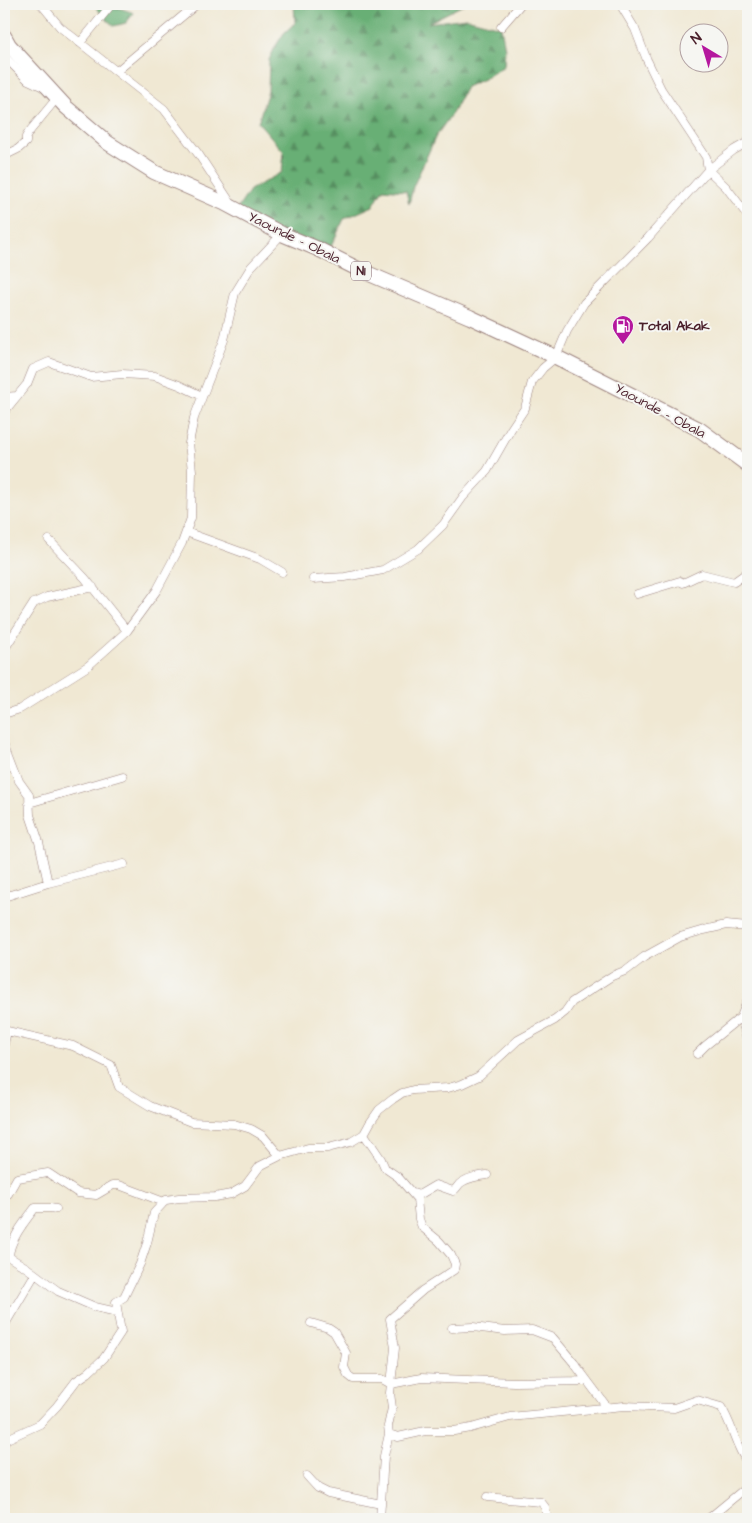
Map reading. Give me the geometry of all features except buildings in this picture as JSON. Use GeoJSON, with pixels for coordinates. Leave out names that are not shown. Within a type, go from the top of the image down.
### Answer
{"type":"FeatureCollection","features":[{"type":"Feature","properties":{"kind":"highway","name":"Yaounde - Obala"},"geometry":{"type":"LineString","coordinates":[[4,36],[66,107],[108,143],[154,172],[234,208],[282,234],[360,270],[470,317],[556,357],[699,429],[748,465]]}},
{"type":"Feature","properties":{"kind":"street"},"geometry":{"type":"LineString","coordinates":[[41,4],[60,27],[164,109],[199,155],[234,208]]}},
{"type":"Feature","properties":{"kind":"street"},"geometry":{"type":"LineString","coordinates":[[80,43],[112,4]]}},
{"type":"Feature","properties":{"kind":"street"},"geometry":{"type":"LineString","coordinates":[[117,71],[197,4]]}},
{"type":"Feature","properties":{"kind":"street"},"geometry":{"type":"LineString","coordinates":[[501,27],[521,4]]}},
{"type":"Feature","properties":{"kind":"street"},"geometry":{"type":"LineString","coordinates":[[620,4],[635,29],[661,89],[706,157],[708,170],[726,187],[748,216]]}},
{"type":"Feature","properties":{"kind":"street"},"geometry":{"type":"LineString","coordinates":[[4,56],[28,80],[53,94],[26,137],[26,142],[18,149],[4,156]]}},
{"type":"Feature","properties":{"kind":"street"},"geometry":{"type":"LineString","coordinates":[[313,579],[345,577],[383,570],[418,549],[443,525],[463,497],[487,471],[525,408],[532,382],[543,368],[556,357],[567,331],[584,303],[648,238],[708,170],[748,142]]}},
{"type":"Feature","properties":{"kind":"street"},"geometry":{"type":"LineString","coordinates":[[4,714],[20,709],[88,666],[127,631],[157,590],[182,543],[191,518],[192,471],[189,443],[194,418],[224,340],[235,293],[251,267],[282,234]]}},
{"type":"Feature","properties":{"kind":"street"},"geometry":{"type":"LineString","coordinates":[[4,412],[27,384],[33,369],[48,362],[91,377],[122,374],[155,376],[179,384],[202,396]]}},
{"type":"Feature","properties":{"kind":"street"},"geometry":{"type":"LineString","coordinates":[[4,397],[17,396]]}},
{"type":"Feature","properties":{"kind":"street"},"geometry":{"type":"LineString","coordinates":[[186,532],[260,559],[282,572]]}},
{"type":"Feature","properties":{"kind":"street"},"geometry":{"type":"LineString","coordinates":[[49,540],[93,587],[127,631]]}},
{"type":"Feature","properties":{"kind":"street"},"geometry":{"type":"LineString","coordinates":[[637,594],[680,581],[683,583],[702,574],[734,582],[748,572]]}},
{"type":"Feature","properties":{"kind":"street"},"geometry":{"type":"LineString","coordinates":[[4,647],[8,645],[34,604],[47,597],[93,587]]}},
{"type":"Feature","properties":{"kind":"street"},"geometry":{"type":"LineString","coordinates":[[4,742],[19,781],[29,795],[30,815],[39,842],[48,883]]}},
{"type":"Feature","properties":{"kind":"street"},"geometry":{"type":"LineString","coordinates":[[29,803],[122,776]]}},
{"type":"Feature","properties":{"kind":"street"},"geometry":{"type":"LineString","coordinates":[[4,897],[48,883],[124,864]]}},
{"type":"Feature","properties":{"kind":"street"},"geometry":{"type":"LineString","coordinates":[[5,1440],[40,1424],[58,1406],[76,1381],[104,1358],[122,1332],[116,1302],[124,1297],[140,1264],[154,1213],[166,1200],[215,1197],[231,1194],[245,1186],[260,1166],[280,1156],[308,1148],[328,1148],[351,1142],[364,1134],[379,1110],[402,1093],[413,1090],[448,1088],[479,1076],[518,1040],[555,1020],[565,1012],[572,1002],[612,976],[627,970],[644,957],[680,937],[726,925],[748,927]]}},
{"type":"Feature","properties":{"kind":"street"},"geometry":{"type":"LineString","coordinates":[[697,1054],[741,1017],[748,999]]}},
{"type":"Feature","properties":{"kind":"street"},"geometry":{"type":"LineString","coordinates":[[741,1017],[748,1043]]}},
{"type":"Feature","properties":{"kind":"street"},"geometry":{"type":"LineString","coordinates":[[4,1044],[7,1031],[73,1046],[111,1065],[119,1086],[150,1106],[191,1122],[234,1124],[251,1129],[263,1136],[280,1156]]}},
{"type":"Feature","properties":{"kind":"street"},"geometry":{"type":"LineString","coordinates":[[364,1134],[385,1168],[398,1177],[413,1193],[417,1199],[419,1219],[422,1227],[439,1241],[451,1255],[455,1264],[454,1270],[423,1290],[390,1319],[395,1348],[390,1393],[392,1408],[384,1456],[380,1519]]}},
{"type":"Feature","properties":{"kind":"street"},"geometry":{"type":"LineString","coordinates":[[4,1193],[8,1194],[17,1178],[48,1173],[78,1192],[88,1195],[96,1195],[113,1185],[120,1185],[164,1202]]}},
{"type":"Feature","properties":{"kind":"street"},"geometry":{"type":"LineString","coordinates":[[413,1193],[419,1195],[436,1186],[452,1191],[462,1182],[478,1176],[487,1176]]}},
{"type":"Feature","properties":{"kind":"street"},"geometry":{"type":"LineString","coordinates":[[56,1209],[35,1208],[24,1222],[9,1250],[9,1257],[58,1291],[95,1307],[117,1312]]}},
{"type":"Feature","properties":{"kind":"street"},"geometry":{"type":"LineString","coordinates":[[4,1326],[34,1274]]}},
{"type":"Feature","properties":{"kind":"street"},"geometry":{"type":"LineString","coordinates":[[311,1324],[328,1328],[334,1332],[346,1353],[344,1367],[348,1375],[353,1379],[382,1379],[391,1384],[421,1378],[514,1382],[588,1381]]}},
{"type":"Feature","properties":{"kind":"street"},"geometry":{"type":"LineString","coordinates":[[452,1328],[473,1327],[505,1331],[532,1330],[553,1338],[607,1408]]}},
{"type":"Feature","properties":{"kind":"street"},"geometry":{"type":"LineString","coordinates":[[389,1434],[398,1437],[425,1431],[454,1431],[510,1417],[624,1406],[674,1408],[697,1400],[721,1407],[727,1416],[738,1447],[748,1463]]}},
{"type":"Feature","properties":{"kind":"street"},"geometry":{"type":"LineString","coordinates":[[306,1476],[318,1488],[328,1493],[382,1504]]}},
{"type":"Feature","properties":{"kind":"street"},"geometry":{"type":"LineString","coordinates":[[708,1519],[748,1486]]}},
{"type":"Feature","properties":{"kind":"street"},"geometry":{"type":"LineString","coordinates":[[487,1496],[541,1502],[545,1507],[547,1519]]}},
{"type":"Feature","properties":{"kind":"green space"},"geometry":{"type":"Polygon","coordinates":[[[93,4],[108,4],[134,13],[126,23],[114,26],[93,4]]]}},
{"type":"Feature","properties":{"kind":"green space"},"geometry":{"type":"Polygon","coordinates":[[[294,4],[465,4],[428,23],[466,18],[501,27],[505,49],[504,66],[484,79],[466,87],[453,112],[436,136],[413,187],[409,204],[406,191],[383,189],[373,206],[344,219],[327,255],[236,211],[250,190],[282,172],[284,152],[258,122],[268,91],[269,60],[284,33],[295,23],[294,4]]]}},
{"type":"Feature","properties":{"kind":"place","name":"Total Akak"},"geometry":{"type":"Point","coordinates":[623,345]}}]}
